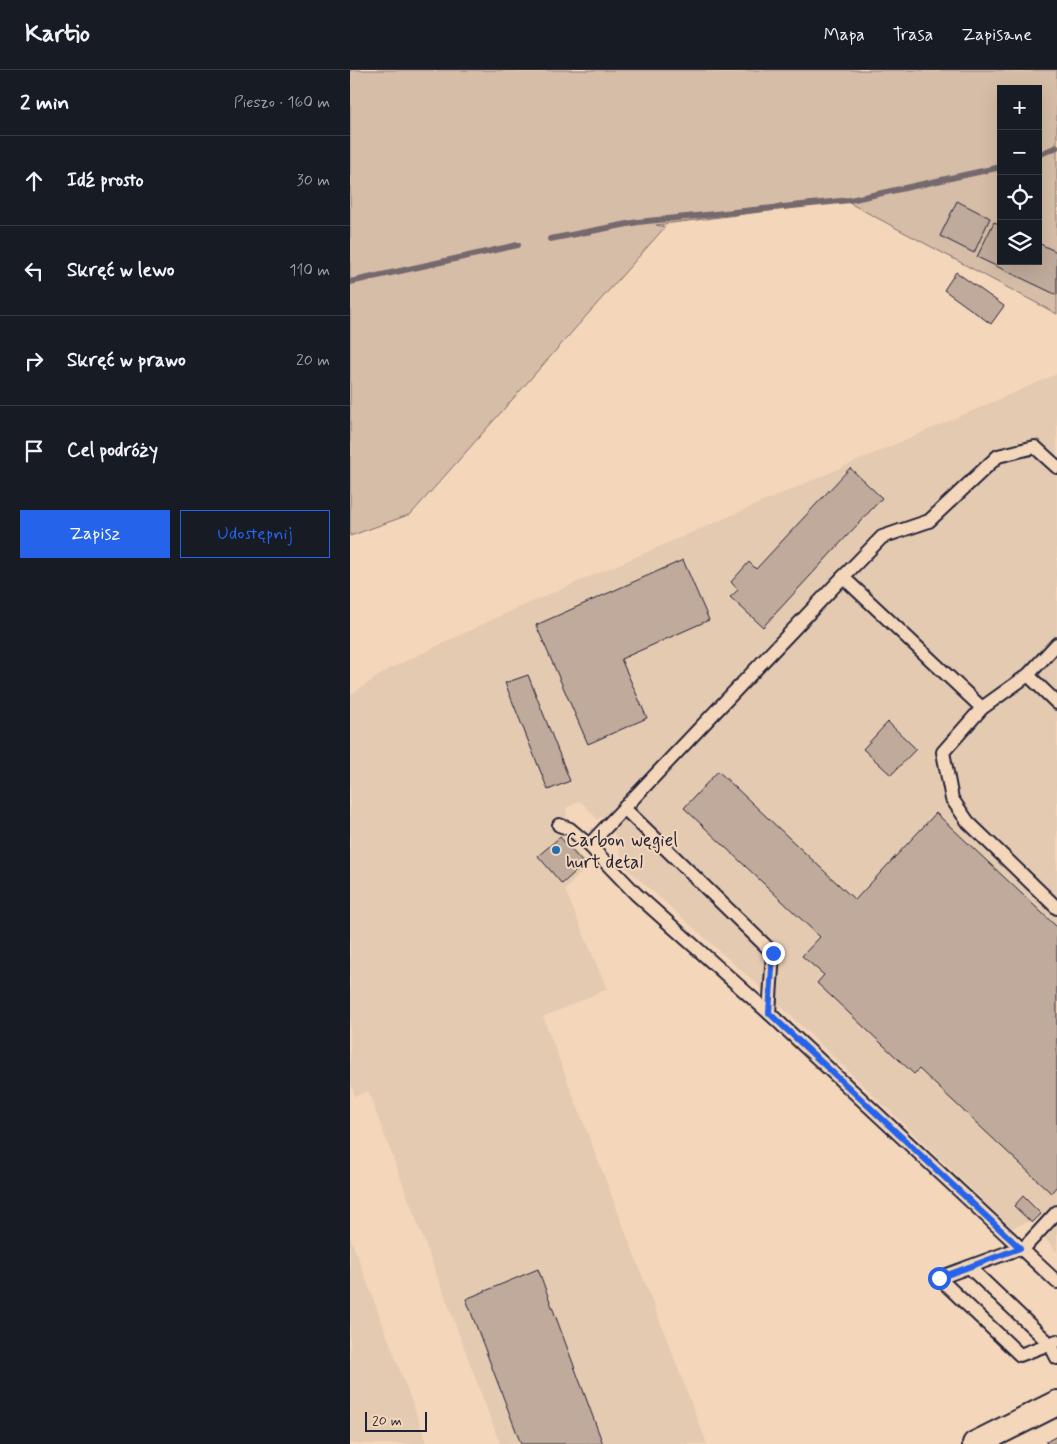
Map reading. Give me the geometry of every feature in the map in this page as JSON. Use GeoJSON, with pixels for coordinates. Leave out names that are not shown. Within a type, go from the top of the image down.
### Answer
{"type":"FeatureCollection","features":[{"type":"Feature","properties":{"kind":"street"},"geometry":{"type":"LineString","coordinates":[[975,1444],[1057,1403]]}},
{"type":"Feature","properties":{"kind":"lane"},"geometry":{"type":"LineString","coordinates":[[589,845],[882,537],[929,521],[998,456],[1035,447],[1057,468]]}},
{"type":"Feature","properties":{"kind":"lane"},"geometry":{"type":"LineString","coordinates":[[843,577],[982,708]]}},
{"type":"Feature","properties":{"kind":"lane"},"geometry":{"type":"LineString","coordinates":[[1057,644],[1028,675],[982,708],[943,752],[952,799],[968,822],[1057,908]]}},
{"type":"Feature","properties":{"kind":"lane"},"geometry":{"type":"LineString","coordinates":[[1028,675],[1057,703]]}},
{"type":"Feature","properties":{"kind":"lane"},"geometry":{"type":"LineString","coordinates":[[624,808],[773,953],[769,1013]]}},
{"type":"Feature","properties":{"kind":"lane"},"geometry":{"type":"LineString","coordinates":[[559,825],[570,829],[589,845],[636,894],[769,1013],[1057,1282]]}},
{"type":"Feature","properties":{"kind":"lane"},"geometry":{"type":"LineString","coordinates":[[1054,1343],[1020,1355],[939,1278],[1022,1249],[1057,1212]]}},
{"type":"Feature","properties":{"kind":"lane"},"geometry":{"type":"LineString","coordinates":[[969,1267],[1054,1343],[1057,1358]]}},
{"type":"Feature","properties":{"kind":"shaded area"},"geometry":{"type":"Polygon","coordinates":[[[350,70],[1057,70],[1057,314],[853,205],[849,201],[656,225],[665,227],[411,514],[350,536],[350,70]]]}},
{"type":"Feature","properties":{"kind":"shaded area"},"geometry":{"type":"Polygon","coordinates":[[[1057,374],[1057,1252],[1045,1239],[1055,1227],[1043,1216],[1012,1228],[770,996],[623,865],[617,838],[601,817],[597,819],[581,801],[566,808],[567,815],[560,833],[588,865],[565,890],[607,989],[543,1017],[707,1444],[500,1444],[368,1091],[355,1096],[350,1081],[350,695],[389,669],[504,614],[1057,374]]]}},
{"type":"Feature","properties":{"kind":"shaded area"},"geometry":{"type":"Polygon","coordinates":[[[350,1236],[427,1443],[350,1444],[350,1236]]]}},
{"type":"Feature","properties":{"kind":"building"},"geometry":{"type":"Polygon","coordinates":[[[957,201],[990,218],[974,253],[940,236],[957,201]]]}},
{"type":"Feature","properties":{"kind":"building"},"geometry":{"type":"Polygon","coordinates":[[[994,222],[997,223],[997,265],[1042,265],[1042,245],[1057,252],[1057,295],[977,257],[994,222]]]}},
{"type":"Feature","properties":{"kind":"building"},"geometry":{"type":"Polygon","coordinates":[[[956,272],[1004,306],[991,324],[944,290],[956,272]]]}},
{"type":"Feature","properties":{"kind":"building"},"geometry":{"type":"Polygon","coordinates":[[[850,468],[882,498],[763,627],[730,597],[738,590],[731,582],[749,562],[756,569],[850,468]]]}},
{"type":"Feature","properties":{"kind":"building"},"geometry":{"type":"Polygon","coordinates":[[[683,560],[709,620],[621,659],[647,718],[588,744],[536,625],[683,560]]]}},
{"type":"Feature","properties":{"kind":"building"},"geometry":{"type":"Polygon","coordinates":[[[528,675],[570,781],[548,790],[505,683],[528,675]]]}},
{"type":"Feature","properties":{"kind":"building"},"geometry":{"type":"Polygon","coordinates":[[[888,722],[916,749],[891,775],[863,749],[888,722]]]}},
{"type":"Feature","properties":{"kind":"building"},"geometry":{"type":"Polygon","coordinates":[[[718,771],[855,900],[936,813],[1057,927],[1057,1186],[1051,1193],[919,1069],[914,1074],[817,983],[824,975],[802,956],[820,937],[684,808],[718,771]]]}},
{"type":"Feature","properties":{"kind":"building"},"geometry":{"type":"Polygon","coordinates":[[[560,837],[584,864],[562,884],[538,856],[560,837]]]}},
{"type":"Feature","properties":{"kind":"building"},"geometry":{"type":"Polygon","coordinates":[[[1023,1196],[1041,1214],[1032,1223],[1014,1206],[1023,1196]]]}},
{"type":"Feature","properties":{"kind":"building"},"geometry":{"type":"Polygon","coordinates":[[[538,1269],[603,1444],[521,1444],[466,1299],[538,1269]]]}},
{"type":"Feature","properties":{"kind":"building"},"geometry":{"type":"Polygon","coordinates":[[[1057,1436],[1057,1444],[1047,1444],[1046,1442],[1057,1436]]]}},
{"type":"Feature","properties":{"kind":"waterway"},"geometry":{"type":"LineString","coordinates":[[1042,153],[1057,147]]}},
{"type":"Feature","properties":{"kind":"waterway"},"geometry":{"type":"LineString","coordinates":[[550,239],[638,222],[850,200],[997,168]]}},
{"type":"Feature","properties":{"kind":"waterway"},"geometry":{"type":"LineString","coordinates":[[350,282],[518,245]]}},
{"type":"Feature","properties":{"kind":"place","name":"Carbon węgiel hurt detal"},"geometry":{"type":"Point","coordinates":[556,850]}},
{"type":"Feature","properties":{"kind":"route"},"geometry":{"type":"LineString","coordinates":[[773,953],[769,1013],[1020,1248],[939,1278]]}}]}
